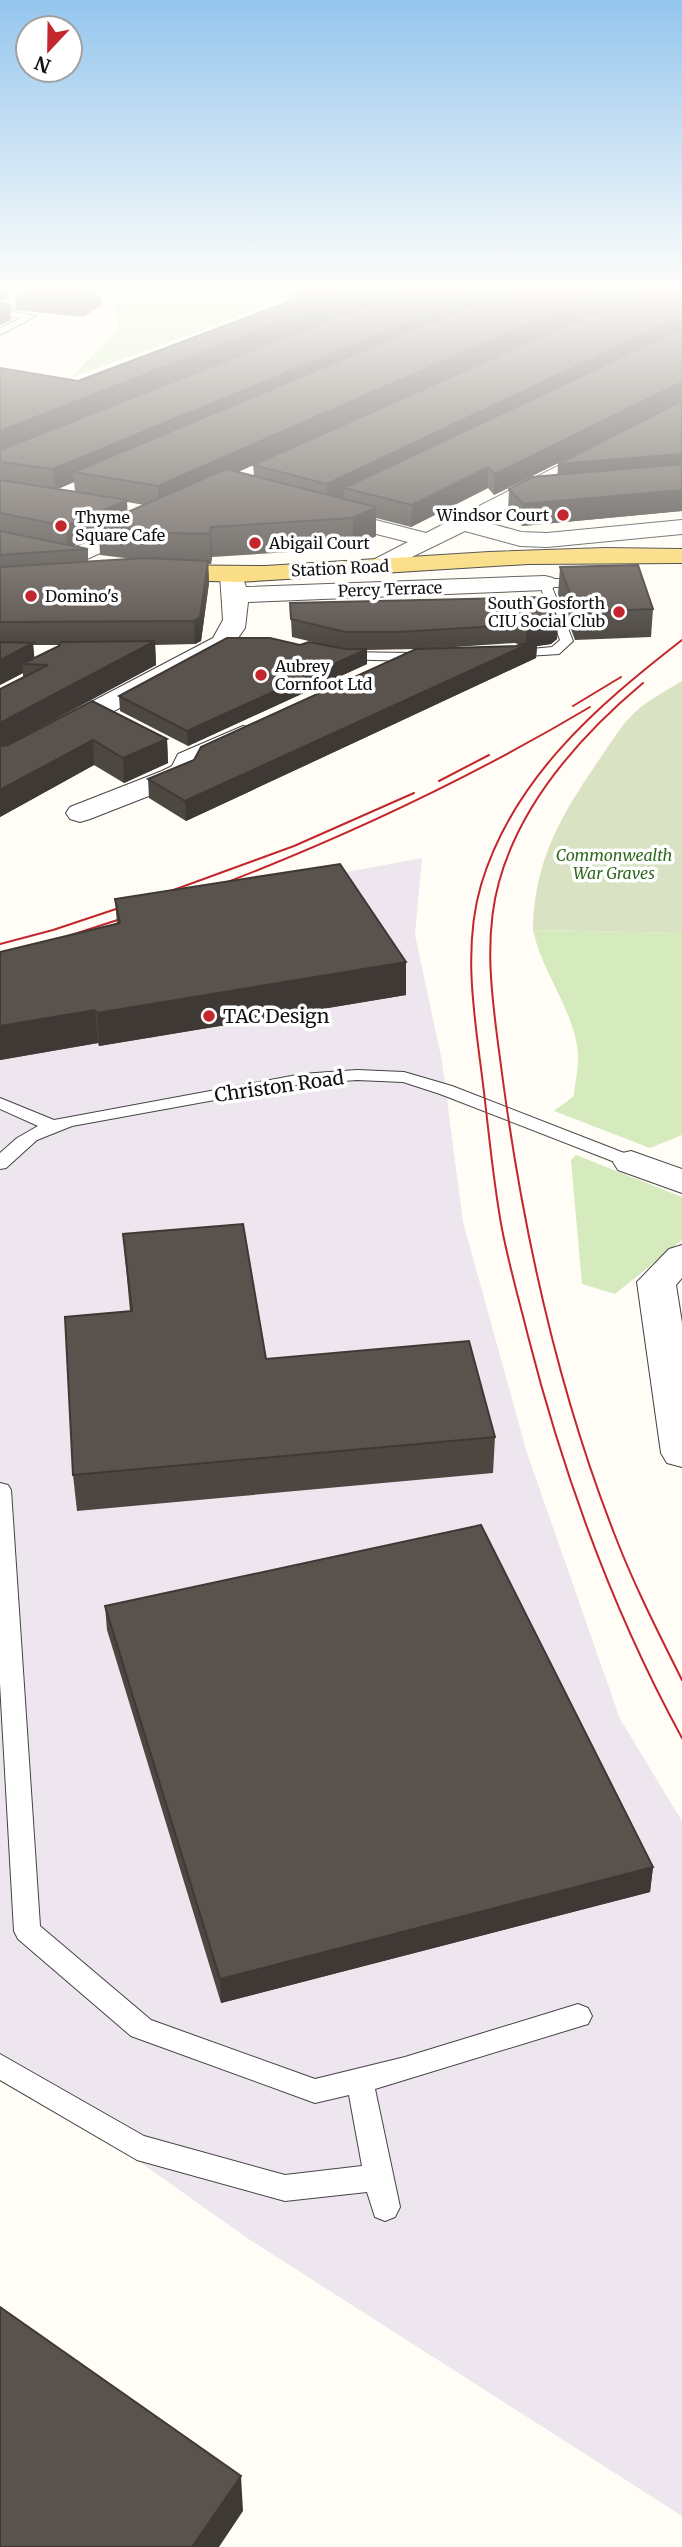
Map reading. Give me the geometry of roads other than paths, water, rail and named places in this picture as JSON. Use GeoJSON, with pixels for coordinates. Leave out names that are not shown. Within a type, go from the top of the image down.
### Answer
{"type":"FeatureCollection","features":[{"type":"Feature","properties":{"kind":"main road","name":"Station Road"},"geometry":{"type":"LineString","coordinates":[[137,572],[169,573],[233,584],[379,566],[640,555],[682,556]]}},
{"type":"Feature","properties":{"kind":"main road"},"geometry":{"type":"LineString","coordinates":[[60,556],[106,566]]}},
{"type":"Feature","properties":{"kind":"street"},"geometry":{"type":"LineString","coordinates":[[379,566],[682,409]]}},
{"type":"Feature","properties":{"kind":"street"},"geometry":{"type":"LineString","coordinates":[[322,510],[428,540]]}},
{"type":"Feature","properties":{"kind":"street"},"geometry":{"type":"LineString","coordinates":[[60,556],[162,517],[123,511]]}},
{"type":"Feature","properties":{"kind":"street"},"geometry":{"type":"LineString","coordinates":[[463,523],[520,539],[547,540],[682,527]]}},
{"type":"Feature","properties":{"kind":"street","name":"Percy Terrace"},"geometry":{"type":"LineString","coordinates":[[233,584],[545,583]]}},
{"type":"Feature","properties":{"kind":"street"},"geometry":{"type":"LineString","coordinates":[[0,761],[105,717],[204,654],[244,636],[237,622],[233,584]]}},
{"type":"Feature","properties":{"kind":"street"},"geometry":{"type":"LineString","coordinates":[[150,655],[204,654]]}},
{"type":"Feature","properties":{"kind":"street"},"geometry":{"type":"LineString","coordinates":[[358,679],[424,656]]}},
{"type":"Feature","properties":{"kind":"street"},"geometry":{"type":"LineString","coordinates":[[80,813],[184,771],[176,754],[261,725]]}},
{"type":"Feature","properties":{"kind":"street","name":"Christon Road"},"geometry":{"type":"LineString","coordinates":[[631,1162],[682,1182]]}},
{"type":"Feature","properties":{"kind":"street"},"geometry":{"type":"LineString","coordinates":[[682,1257],[656,1282],[682,1453]]}},
{"type":"Feature","properties":{"kind":"lane"},"geometry":{"type":"LineString","coordinates":[[519,494],[546,492]]}},
{"type":"Feature","properties":{"kind":"lane"},"geometry":{"type":"LineString","coordinates":[[502,654],[555,652],[567,641],[545,583],[579,582]]}},
{"type":"Feature","properties":{"kind":"lane"},"geometry":{"type":"LineString","coordinates":[[332,655],[424,656]]}},
{"type":"Feature","properties":{"kind":"lane","name":"Christon Road"},"geometry":{"type":"LineString","coordinates":[[0,1164],[13,1149],[38,1130],[52,1126],[302,1079],[357,1075],[404,1077],[446,1090],[631,1162]]}},
{"type":"Feature","properties":{"kind":"lane"},"geometry":{"type":"LineString","coordinates":[[0,1103],[52,1126]]}},
{"type":"Feature","properties":{"kind":"lane"},"geometry":{"type":"LineString","coordinates":[[0,1490],[27,1931],[141,2028],[315,2091],[360,2081],[578,2016]]}},
{"type":"Feature","properties":{"kind":"lane"},"geometry":{"type":"LineString","coordinates":[[0,2066],[137,2147],[285,2188],[379,2177]]}},
{"type":"Feature","properties":{"kind":"lane"},"geometry":{"type":"LineString","coordinates":[[360,2081],[385,2207]]}},
{"type":"Feature","properties":{"kind":"tram line"},"geometry":{"type":"LineString","coordinates":[[682,640],[589,718],[536,778],[514,811],[495,846],[481,885],[475,910],[471,959],[474,1010],[499,1211],[542,1389],[574,1491],[612,1592],[633,1641],[682,1738]]}},
{"type":"Feature","properties":{"kind":"tram line"},"geometry":{"type":"LineString","coordinates":[[573,706],[621,677]]}},
{"type":"Feature","properties":{"kind":"tram line"},"geometry":{"type":"LineString","coordinates":[[643,683],[576,748],[556,772],[522,824],[499,882],[490,956],[493,1007],[511,1139],[532,1254],[559,1367],[614,1533],[682,1680]]}},
{"type":"Feature","properties":{"kind":"tram line"},"geometry":{"type":"LineString","coordinates":[[212,888],[405,806],[498,759],[590,707]]}},
{"type":"Feature","properties":{"kind":"tram line"},"geometry":{"type":"LineString","coordinates":[[439,781],[489,755]]}},
{"type":"Feature","properties":{"kind":"tram line"},"geometry":{"type":"LineString","coordinates":[[157,896],[294,846],[414,793]]}},
{"type":"Feature","properties":{"kind":"tram line"},"geometry":{"type":"LineString","coordinates":[[0,944],[53,930],[134,903]]}},
{"type":"Feature","properties":{"kind":"tram line"},"geometry":{"type":"LineString","coordinates":[[59,939],[136,914]]}},
{"type":"Feature","properties":{"kind":"place","name":"Windsor Court"},"geometry":{"type":"Point","coordinates":[563,515]}},
{"type":"Feature","properties":{"kind":"place","name":"Thyme Square Cafe"},"geometry":{"type":"Point","coordinates":[61,526]}},
{"type":"Feature","properties":{"kind":"place","name":"Abigail Court"},"geometry":{"type":"Point","coordinates":[255,543]}},
{"type":"Feature","properties":{"kind":"place","name":"Domino's"},"geometry":{"type":"Point","coordinates":[31,596]}},
{"type":"Feature","properties":{"kind":"place","name":"South Gosforth CIU Social Club"},"geometry":{"type":"Point","coordinates":[619,612]}},
{"type":"Feature","properties":{"kind":"place","name":"Aubrey Cornfoot Ltd"},"geometry":{"type":"Point","coordinates":[261,675]}},
{"type":"Feature","properties":{"kind":"place","name":"TAC Design"},"geometry":{"type":"Point","coordinates":[209,1016]}},
{"type":"Feature","properties":{"kind":"park label","name":"Commonwealth War Graves"},"geometry":{"type":"Point","coordinates":[614,864]}}]}
